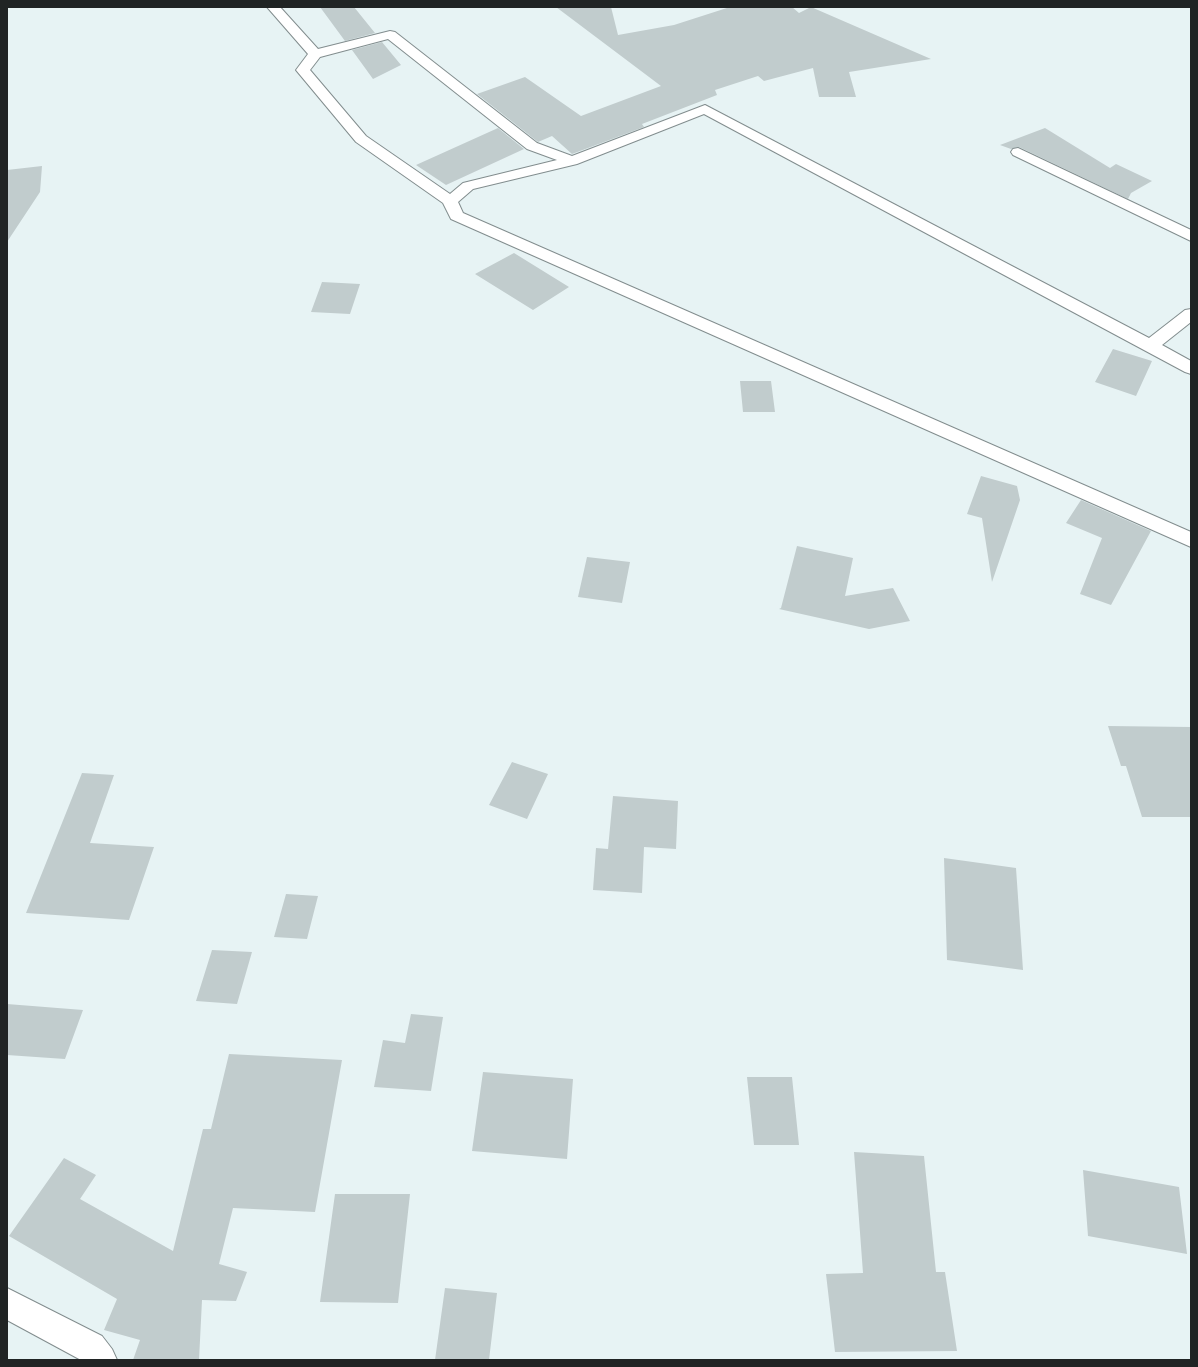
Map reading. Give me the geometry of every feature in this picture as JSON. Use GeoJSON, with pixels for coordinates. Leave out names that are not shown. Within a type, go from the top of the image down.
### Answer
{"type":"FeatureCollection","features":[{"type":"Feature","properties":{"kind":"street"},"geometry":{"type":"LineString","coordinates":[[273,7],[316,54]]}},
{"type":"Feature","properties":{"kind":"street"},"geometry":{"type":"LineString","coordinates":[[572,161],[532,146],[390,35],[316,54],[303,70],[361,139],[450,201],[456,216],[1191,540]]}},
{"type":"Feature","properties":{"kind":"street"},"geometry":{"type":"LineString","coordinates":[[450,201],[468,186],[572,161],[705,109],[1191,368]]}},
{"type":"Feature","properties":{"kind":"street"},"geometry":{"type":"LineString","coordinates":[[1018,152],[1191,236]]}},
{"type":"Feature","properties":{"kind":"street"},"geometry":{"type":"LineString","coordinates":[[1150,346],[1191,314]]}},
{"type":"Feature","properties":{"kind":"street"},"geometry":{"type":"LineString","coordinates":[[7,1304],[91,1347],[102,1360]]}},
{"type":"Feature","properties":{"kind":"building"},"geometry":{"type":"Polygon","coordinates":[[[320,7],[354,7],[375,33],[345,41],[320,7]]]}},
{"type":"Feature","properties":{"kind":"building"},"geometry":{"type":"Polygon","coordinates":[[[556,7],[611,7],[618,35],[674,25],[730,7],[792,7],[799,13],[811,7],[931,59],[849,72],[856,97],[819,97],[813,68],[764,81],[758,76],[715,90],[717,95],[642,124],[644,127],[572,154],[552,136],[538,142],[477,94],[525,77],[581,116],[661,86],[556,7]]]}},
{"type":"Feature","properties":{"kind":"building"},"geometry":{"type":"Polygon","coordinates":[[[382,42],[401,65],[373,79],[352,50],[382,42]]]}},
{"type":"Feature","properties":{"kind":"building"},"geometry":{"type":"Polygon","coordinates":[[[498,128],[524,149],[446,185],[416,165],[498,128]]]}},
{"type":"Feature","properties":{"kind":"building"},"geometry":{"type":"Polygon","coordinates":[[[1045,128],[1110,168],[1116,164],[1152,181],[1131,193],[1128,199],[1019,147],[1011,149],[1000,145],[1045,128]]]}},
{"type":"Feature","properties":{"kind":"building"},"geometry":{"type":"Polygon","coordinates":[[[42,166],[40,192],[7,242],[7,170],[42,166]]]}},
{"type":"Feature","properties":{"kind":"building"},"geometry":{"type":"Polygon","coordinates":[[[514,253],[569,287],[533,310],[475,274],[514,253]]]}},
{"type":"Feature","properties":{"kind":"building"},"geometry":{"type":"Polygon","coordinates":[[[322,282],[360,284],[350,314],[311,312],[322,282]]]}},
{"type":"Feature","properties":{"kind":"building"},"geometry":{"type":"Polygon","coordinates":[[[1113,349],[1152,361],[1136,396],[1095,382],[1113,349]]]}},
{"type":"Feature","properties":{"kind":"building"},"geometry":{"type":"Polygon","coordinates":[[[740,381],[771,381],[775,412],[743,412],[740,381]]]}},
{"type":"Feature","properties":{"kind":"building"},"geometry":{"type":"Polygon","coordinates":[[[981,476],[1017,486],[1020,500],[992,582],[982,518],[967,514],[981,476]]]}},
{"type":"Feature","properties":{"kind":"building"},"geometry":{"type":"Polygon","coordinates":[[[1081,500],[1151,531],[1111,605],[1080,594],[1102,538],[1066,523],[1081,500]]]}},
{"type":"Feature","properties":{"kind":"building"},"geometry":{"type":"Polygon","coordinates":[[[797,546],[853,558],[845,596],[893,588],[910,621],[869,629],[779,609],[781,608],[797,546]]]}},
{"type":"Feature","properties":{"kind":"building"},"geometry":{"type":"Polygon","coordinates":[[[587,557],[630,562],[622,603],[578,597],[587,557]]]}},
{"type":"Feature","properties":{"kind":"building"},"geometry":{"type":"Polygon","coordinates":[[[1108,726],[1191,727],[1191,817],[1142,817],[1126,766],[1121,766],[1108,726]]]}},
{"type":"Feature","properties":{"kind":"building"},"geometry":{"type":"Polygon","coordinates":[[[512,762],[548,774],[527,819],[489,805],[512,762]]]}},
{"type":"Feature","properties":{"kind":"building"},"geometry":{"type":"Polygon","coordinates":[[[82,773],[114,775],[90,843],[154,847],[129,920],[26,913],[82,773]]]}},
{"type":"Feature","properties":{"kind":"building"},"geometry":{"type":"Polygon","coordinates":[[[613,796],[678,801],[676,849],[644,847],[642,893],[593,890],[596,848],[608,849],[613,796]]]}},
{"type":"Feature","properties":{"kind":"building"},"geometry":{"type":"Polygon","coordinates":[[[944,858],[1016,868],[1023,970],[947,960],[944,858]]]}},
{"type":"Feature","properties":{"kind":"building"},"geometry":{"type":"Polygon","coordinates":[[[286,894],[318,896],[307,939],[274,937],[286,894]]]}},
{"type":"Feature","properties":{"kind":"building"},"geometry":{"type":"Polygon","coordinates":[[[212,950],[252,952],[237,1004],[196,1001],[212,950]]]}},
{"type":"Feature","properties":{"kind":"building"},"geometry":{"type":"Polygon","coordinates":[[[7,1004],[83,1010],[65,1059],[7,1055],[7,1004]]]}},
{"type":"Feature","properties":{"kind":"building"},"geometry":{"type":"Polygon","coordinates":[[[411,1014],[443,1017],[431,1091],[374,1087],[383,1040],[405,1043],[411,1014]]]}},
{"type":"Feature","properties":{"kind":"building"},"geometry":{"type":"Polygon","coordinates":[[[229,1054],[342,1060],[315,1212],[233,1208],[219,1264],[247,1272],[236,1301],[202,1300],[199,1360],[133,1360],[140,1340],[104,1330],[117,1299],[9,1236],[64,1158],[96,1175],[80,1199],[173,1251],[203,1129],[211,1129],[229,1054]]]}},
{"type":"Feature","properties":{"kind":"building"},"geometry":{"type":"Polygon","coordinates":[[[483,1072],[573,1079],[567,1159],[472,1151],[483,1072]]]}},
{"type":"Feature","properties":{"kind":"building"},"geometry":{"type":"Polygon","coordinates":[[[747,1077],[792,1077],[799,1145],[754,1145],[747,1077]]]}},
{"type":"Feature","properties":{"kind":"building"},"geometry":{"type":"Polygon","coordinates":[[[854,1152],[924,1156],[936,1272],[945,1272],[957,1351],[835,1352],[826,1274],[863,1273],[854,1152]]]}},
{"type":"Feature","properties":{"kind":"building"},"geometry":{"type":"Polygon","coordinates":[[[1083,1170],[1179,1187],[1187,1254],[1088,1236],[1083,1170]]]}},
{"type":"Feature","properties":{"kind":"building"},"geometry":{"type":"Polygon","coordinates":[[[335,1194],[410,1194],[398,1303],[320,1302],[335,1194]]]}},
{"type":"Feature","properties":{"kind":"building"},"geometry":{"type":"Polygon","coordinates":[[[445,1288],[497,1293],[489,1360],[435,1360],[445,1288]]]}}]}
